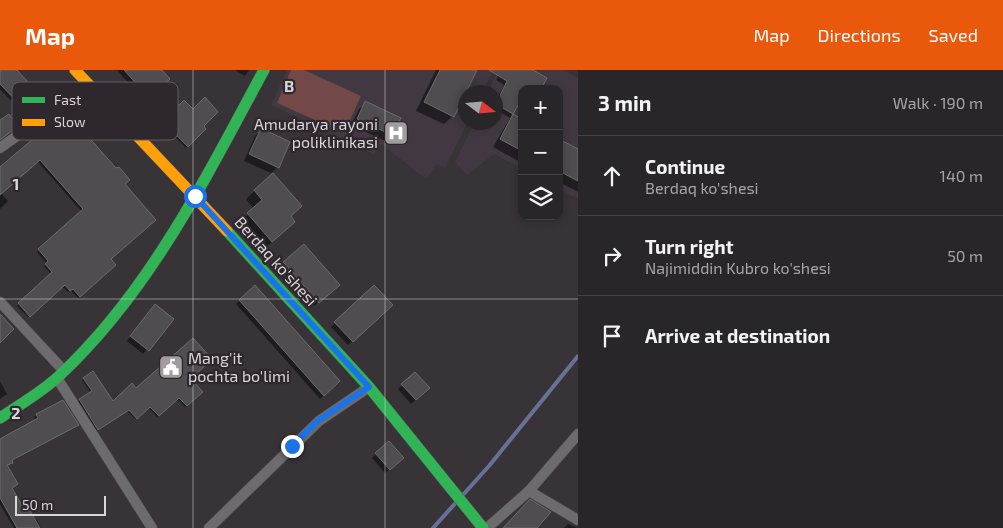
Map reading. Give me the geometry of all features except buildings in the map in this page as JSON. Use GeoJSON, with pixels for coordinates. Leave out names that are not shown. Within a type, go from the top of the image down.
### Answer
{"type":"FeatureCollection","features":[{"type":"Feature","properties":{"kind":"main road","name":"Berdaq ko'shesi"},"geometry":{"type":"LineString","coordinates":[[75,70],[87,82]]}},
{"type":"Feature","properties":{"kind":"main road"},"geometry":{"type":"LineString","coordinates":[[0,418],[61,375],[106,329],[139,286],[195,196],[264,70]]}},
{"type":"Feature","properties":{"kind":"main road","name":"Berdaq ko'shesi"},"geometry":{"type":"LineString","coordinates":[[142,140],[369,387],[483,526]]}},
{"type":"Feature","properties":{"kind":"street"},"geometry":{"type":"LineString","coordinates":[[0,148],[12,139]]}},
{"type":"Feature","properties":{"kind":"street"},"geometry":{"type":"LineString","coordinates":[[0,302],[61,375],[152,528]]}},
{"type":"Feature","properties":{"kind":"street"},"geometry":{"type":"LineString","coordinates":[[209,528],[319,420],[369,387]]}},
{"type":"Feature","properties":{"kind":"street"},"geometry":{"type":"LineString","coordinates":[[483,526],[529,491],[578,434]]}},
{"type":"Feature","properties":{"kind":"street"},"geometry":{"type":"LineString","coordinates":[[529,491],[578,520]]}},
{"type":"Feature","properties":{"kind":"shaded area","name":"Amudarya rayoni poliklinikasi"},"geometry":{"type":"Polygon","coordinates":[[[287,70],[494,70],[486,85],[458,85],[458,130],[464,130],[445,168],[437,164],[426,179],[381,144],[374,154],[271,105],[287,70]]]}},
{"type":"Feature","properties":{"kind":"shaded area"},"geometry":{"type":"Polygon","coordinates":[[[291,70],[304,70],[361,96],[344,133],[277,103],[291,70]]]}},
{"type":"Feature","properties":{"kind":"shaded area"},"geometry":{"type":"Polygon","coordinates":[[[498,70],[563,70],[578,78],[578,199],[563,191],[563,85],[518,85],[518,167],[494,154],[467,175],[455,162],[471,130],[503,130],[503,85],[491,85],[498,70]]]}},
{"type":"Feature","properties":{"kind":"waterway"},"geometry":{"type":"LineString","coordinates":[[433,528],[489,466],[578,356]]}},
{"type":"Feature","properties":{"kind":"traffic: fast"},"geometry":{"type":"LineString","coordinates":[[0,418],[38,393],[59,376],[92,343],[121,308],[174,232],[264,70]]}},
{"type":"Feature","properties":{"kind":"traffic: fast"},"geometry":{"type":"LineString","coordinates":[[227,231],[369,387],[483,528]]}},
{"type":"Feature","properties":{"kind":"traffic: slow"},"geometry":{"type":"LineString","coordinates":[[75,70],[86,82]]}},
{"type":"Feature","properties":{"kind":"traffic: slow"},"geometry":{"type":"LineString","coordinates":[[141,140],[227,231]]}},
{"type":"Feature","properties":{"kind":"place","name":"Amudarya rayoni poliklinikasi"},"geometry":{"type":"Point","coordinates":[396,133]}},
{"type":"Feature","properties":{"kind":"place","name":"Mang'it pochta bo'limi"},"geometry":{"type":"Point","coordinates":[171,367]}},
{"type":"Feature","properties":{"kind":"route"},"geometry":{"type":"LineString","coordinates":[[195,196],[369,387],[319,420],[292,446]]}}]}
